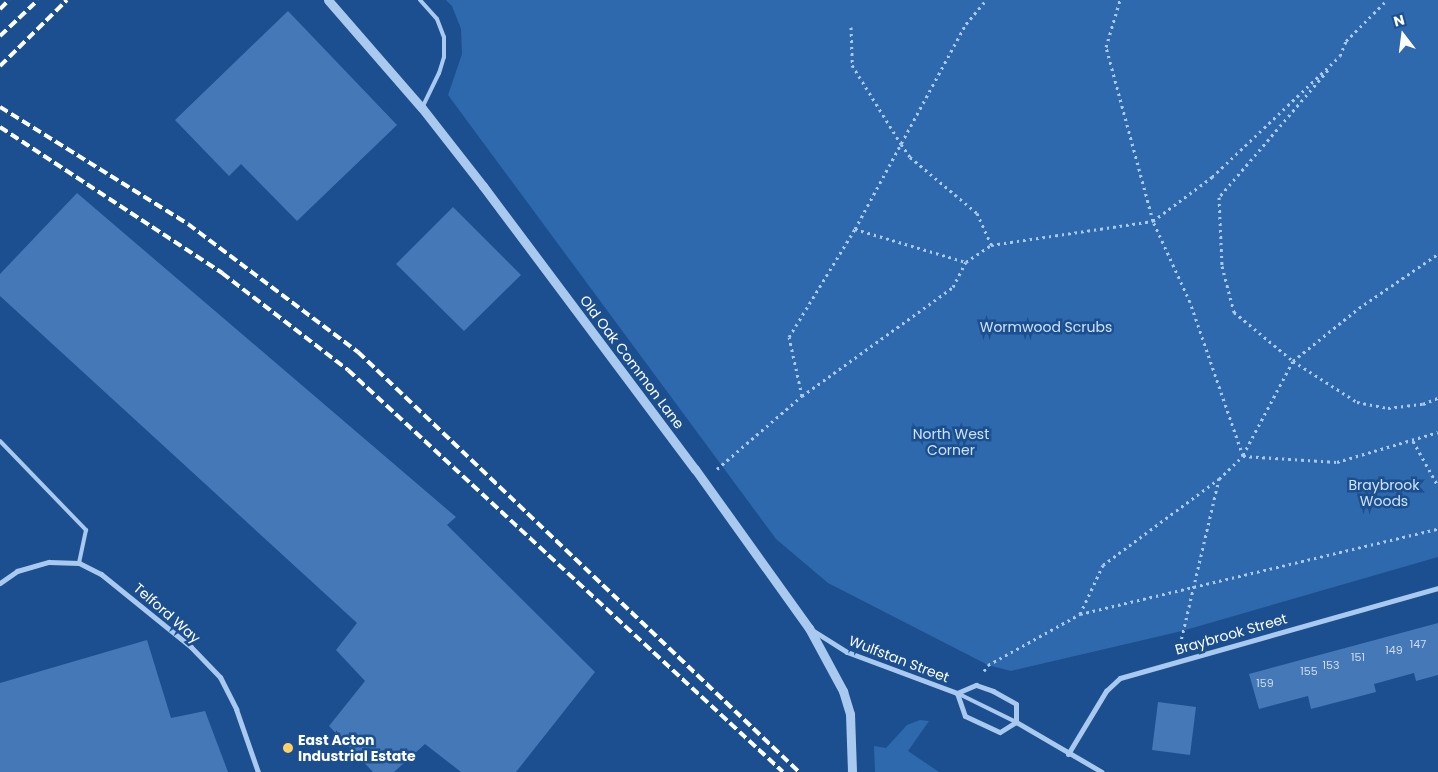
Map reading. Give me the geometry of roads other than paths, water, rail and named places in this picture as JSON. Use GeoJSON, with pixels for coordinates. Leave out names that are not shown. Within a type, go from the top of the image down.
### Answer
{"type":"FeatureCollection","features":[{"type":"Feature","properties":{"kind":"street","name":"Old Oak Common Lane"},"geometry":{"type":"LineString","coordinates":[[328,0],[422,108],[702,479],[809,628],[843,691],[850,714],[852,772]]}},
{"type":"Feature","properties":{"kind":"street","name":"Telford Way"},"geometry":{"type":"LineString","coordinates":[[0,583],[17,571],[49,562],[78,563],[101,574],[132,597],[220,677],[236,709],[258,772]]}},
{"type":"Feature","properties":{"kind":"street","name":"Braybrook Street"},"geometry":{"type":"LineString","coordinates":[[1068,754],[1106,691],[1120,678],[1438,588]]}},
{"type":"Feature","properties":{"kind":"street","name":"Wulfstan Street"},"geometry":{"type":"LineString","coordinates":[[809,628],[847,652],[957,693],[976,685],[993,691],[1016,704],[1016,722]]}},
{"type":"Feature","properties":{"kind":"street","name":"Wulfstan Street"},"geometry":{"type":"LineString","coordinates":[[957,693],[965,716],[1000,732],[1016,722]]}},
{"type":"Feature","properties":{"kind":"street","name":"Wulfstan Street"},"geometry":{"type":"LineString","coordinates":[[1016,722],[1068,754],[1102,772]]}},
{"type":"Feature","properties":{"kind":"lane"},"geometry":{"type":"LineString","coordinates":[[420,0],[437,18],[444,37],[439,73],[422,108]]}},
{"type":"Feature","properties":{"kind":"lane"},"geometry":{"type":"LineString","coordinates":[[0,440],[86,530],[78,563]]}},
{"type":"Feature","properties":{"kind":"lane","name":"Wulfstan Street"},"geometry":{"type":"LineString","coordinates":[[957,693],[1016,722]]}},
{"type":"Feature","properties":{"kind":"railway"},"geometry":{"type":"LineString","coordinates":[[0,9],[9,0]]}},
{"type":"Feature","properties":{"kind":"railway"},"geometry":{"type":"LineString","coordinates":[[0,36],[38,0]]}},
{"type":"Feature","properties":{"kind":"railway"},"geometry":{"type":"LineString","coordinates":[[0,66],[67,0]]}},
{"type":"Feature","properties":{"kind":"railway"},"geometry":{"type":"LineString","coordinates":[[0,107],[188,224],[358,352],[799,772]]}},
{"type":"Feature","properties":{"kind":"railway"},"geometry":{"type":"LineString","coordinates":[[0,127],[222,273],[348,370],[783,772]]}},
{"type":"Feature","properties":{"kind":"place","name":"East Acton Industrial Estate"},"geometry":{"type":"Point","coordinates":[288,748]}},
{"type":"Feature","properties":{"kind":"park label","name":"Wormwood Scrubs"},"geometry":{"type":"Point","coordinates":[1046,327]}},
{"type":"Feature","properties":{"kind":"park label","name":"North West Corner"},"geometry":{"type":"Point","coordinates":[951,442]}},
{"type":"Feature","properties":{"kind":"park label","name":"Braybrook Woods"},"geometry":{"type":"Point","coordinates":[1384,494]}}]}
